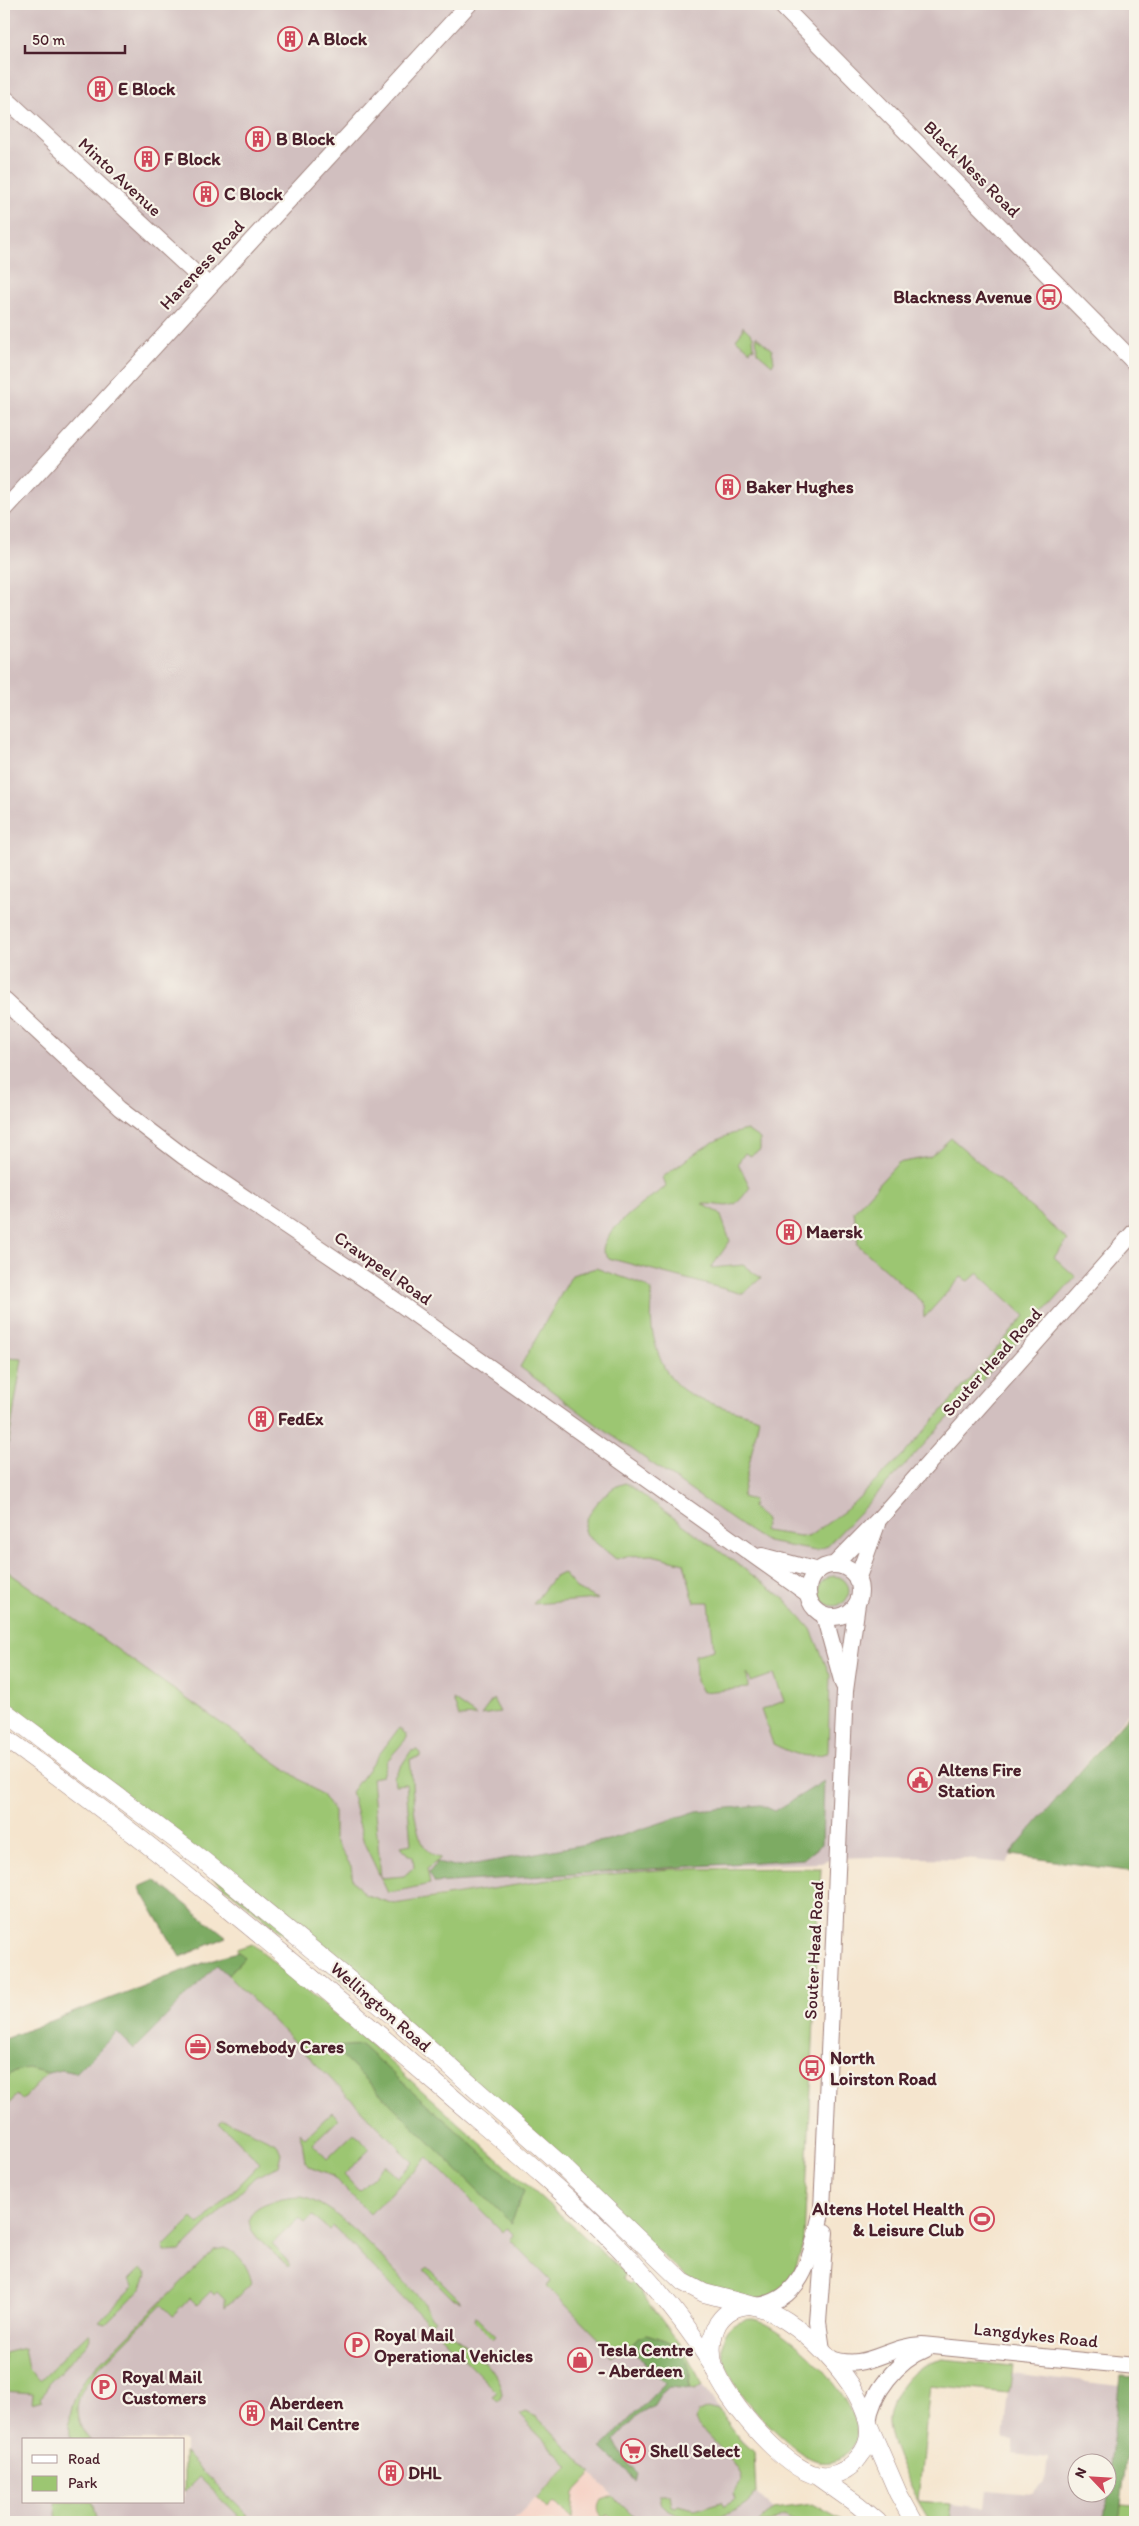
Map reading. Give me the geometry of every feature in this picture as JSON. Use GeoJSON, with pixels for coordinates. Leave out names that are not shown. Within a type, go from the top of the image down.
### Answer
{"type":"FeatureCollection","features":[{"type":"Feature","properties":{"kind":"main road","name":"Wellington Road"},"geometry":{"type":"LineString","coordinates":[[4,1712],[204,1861],[386,2010],[551,2156],[683,2282],[704,2293],[752,2305],[784,2320],[825,2354],[854,2393],[868,2424]]}},
{"type":"Feature","properties":{"kind":"main road","name":"Wellington Road"},"geometry":{"type":"LineString","coordinates":[[4,1737],[254,1927],[519,2156],[639,2268],[688,2328],[715,2369],[736,2407],[750,2425],[782,2453],[817,2476]]}},
{"type":"Feature","properties":{"kind":"main road"},"geometry":{"type":"LineString","coordinates":[[715,2369],[712,2347],[716,2328],[729,2311],[752,2305]]}},
{"type":"Feature","properties":{"kind":"main road"},"geometry":{"type":"LineString","coordinates":[[817,2476],[836,2474],[854,2463],[866,2446],[868,2424]]}},
{"type":"Feature","properties":{"kind":"main road"},"geometry":{"type":"LineString","coordinates":[[868,2424],[898,2493],[914,2522]]}},
{"type":"Feature","properties":{"kind":"main road"},"geometry":{"type":"LineString","coordinates":[[817,2476],[862,2508],[878,2522]]}},
{"type":"Feature","properties":{"kind":"street","name":"Hareness Road"},"geometry":{"type":"LineString","coordinates":[[4,510],[469,4]]}},
{"type":"Feature","properties":{"kind":"street","name":"Black Ness Road"},"geometry":{"type":"LineString","coordinates":[[780,4],[1135,363]]}},
{"type":"Feature","properties":{"kind":"street","name":"Minto Avenue"},"geometry":{"type":"LineString","coordinates":[[4,97],[209,286]]}},
{"type":"Feature","properties":{"kind":"street","name":"Crawpeel Road"},"geometry":{"type":"LineString","coordinates":[[4,1000],[120,1108],[183,1156],[378,1288],[808,1594]]}},
{"type":"Feature","properties":{"kind":"street","name":"Souter Head Road"},"geometry":{"type":"LineString","coordinates":[[834,1565],[879,1520],[1135,1231]]}},
{"type":"Feature","properties":{"kind":"street","name":"Souter Head Road"},"geometry":{"type":"LineString","coordinates":[[858,1580],[879,1520]]}},
{"type":"Feature","properties":{"kind":"street","name":"Crawpeel Road"},"geometry":{"type":"LineString","coordinates":[[752,1554],[818,1571]]}},
{"type":"Feature","properties":{"kind":"street"},"geometry":{"type":"LineString","coordinates":[[834,1565],[848,1569],[858,1580],[860,1596],[857,1604],[846,1614],[839,1617],[824,1615],[813,1607],[808,1594],[812,1577],[818,1571],[834,1565]]}},
{"type":"Feature","properties":{"kind":"street","name":"Souter Head Road"},"geometry":{"type":"LineString","coordinates":[[752,2305],[778,2298],[799,2278],[814,2250],[822,2210],[846,1691],[857,1604]]}},
{"type":"Feature","properties":{"kind":"street","name":"Souter Head Road"},"geometry":{"type":"LineString","coordinates":[[824,1615],[846,1691]]}},
{"type":"Feature","properties":{"kind":"street","name":"Souter Head Road"},"geometry":{"type":"LineString","coordinates":[[822,2210],[825,2237],[818,2328],[825,2354]]}},
{"type":"Feature","properties":{"kind":"street","name":"Langdykes Road"},"geometry":{"type":"LineString","coordinates":[[825,2354],[843,2362],[857,2363],[909,2346],[932,2346],[1135,2366]]}},
{"type":"Feature","properties":{"kind":"street"},"geometry":{"type":"LineString","coordinates":[[868,2424],[873,2404],[898,2367],[908,2357],[932,2346]]}},
{"type":"Feature","properties":{"kind":"shaded area"},"geometry":{"type":"Polygon","coordinates":[[[4,4],[1135,4],[1135,1705],[1016,1846],[1007,1863],[964,1859],[874,1857],[838,1858],[821,1863],[667,1869],[445,1895],[344,1913],[4,1711],[4,4]]]}},
{"type":"Feature","properties":{"kind":"shaded area"},"geometry":{"type":"Polygon","coordinates":[[[218,1964],[303,2016],[511,2223],[669,2387],[695,2390],[703,2385],[732,2429],[754,2452],[756,2494],[773,2509],[813,2504],[844,2522],[639,2522],[576,2458],[511,2522],[4,2522],[4,2079],[56,2070],[70,2070],[117,2032],[135,2049],[218,1964]]]}},
{"type":"Feature","properties":{"kind":"shaded area"},"geometry":{"type":"Polygon","coordinates":[[[1011,2373],[1119,2386],[1112,2454],[1066,2454],[1066,2504],[1106,2504],[1104,2522],[949,2522],[951,2504],[985,2508],[987,2489],[1031,2493],[1045,2481],[1048,2458],[1012,2454],[1014,2440],[1004,2439],[1011,2373]]]}},
{"type":"Feature","properties":{"kind":"shaded area"},"geometry":{"type":"Polygon","coordinates":[[[576,2458],[639,2522],[511,2522],[576,2458]]]}},
{"type":"Feature","properties":{"kind":"green space"},"geometry":{"type":"Polygon","coordinates":[[[743,326],[753,336],[754,349],[752,348],[750,351],[736,339],[743,330],[743,326]]]}},
{"type":"Feature","properties":{"kind":"green space"},"geometry":{"type":"Polygon","coordinates":[[[756,336],[772,350],[774,361],[772,365],[757,352],[756,336]]]}},
{"type":"Feature","properties":{"kind":"green space"},"geometry":{"type":"Polygon","coordinates":[[[747,1130],[760,1139],[760,1150],[750,1156],[745,1153],[738,1163],[750,1187],[739,1201],[729,1206],[702,1204],[720,1213],[730,1241],[711,1268],[743,1265],[761,1278],[743,1294],[608,1258],[603,1251],[610,1234],[628,1215],[666,1187],[663,1177],[713,1142],[747,1130]]]}},
{"type":"Feature","properties":{"kind":"green space"},"geometry":{"type":"Polygon","coordinates":[[[951,1138],[1068,1240],[1054,1257],[1076,1277],[910,1460],[827,1546],[816,1551],[767,1542],[600,1427],[520,1367],[572,1275],[596,1268],[647,1287],[651,1290],[652,1329],[658,1353],[666,1371],[676,1384],[703,1400],[759,1418],[742,1497],[753,1500],[752,1507],[766,1520],[764,1531],[808,1537],[846,1510],[907,1451],[1025,1316],[978,1273],[969,1281],[961,1277],[924,1318],[923,1303],[858,1245],[854,1211],[898,1163],[930,1157],[951,1138]]]}},
{"type":"Feature","properties":{"kind":"green space"},"geometry":{"type":"Polygon","coordinates":[[[7,1358],[22,1359],[4,1472],[4,1369],[7,1358]]]}},
{"type":"Feature","properties":{"kind":"green space"},"geometry":{"type":"Polygon","coordinates":[[[626,1483],[784,1598],[811,1629],[830,1675],[828,1752],[820,1755],[806,1756],[793,1753],[773,1744],[761,1710],[784,1701],[774,1674],[751,1682],[747,1673],[748,1688],[702,1692],[696,1681],[695,1655],[714,1650],[709,1602],[694,1602],[684,1563],[652,1555],[627,1556],[616,1559],[586,1535],[584,1530],[585,1523],[599,1501],[612,1489],[626,1483]]]}},
{"type":"Feature","properties":{"kind":"green space"},"geometry":{"type":"Polygon","coordinates":[[[4,1569],[322,1795],[334,1812],[334,1839],[351,1866],[353,1881],[364,1894],[394,1904],[562,1878],[671,1869],[821,1868],[804,2241],[789,2290],[773,2301],[704,2293],[479,2090],[4,1711],[4,1569]]]}},
{"type":"Feature","properties":{"kind":"green space"},"geometry":{"type":"Polygon","coordinates":[[[563,1573],[578,1590],[598,1599],[533,1604],[553,1578],[563,1573]]]}},
{"type":"Feature","properties":{"kind":"green space"},"geometry":{"type":"Polygon","coordinates":[[[834,1576],[840,1577],[848,1585],[848,1597],[840,1605],[834,1606],[828,1605],[820,1597],[819,1591],[820,1585],[828,1577],[834,1576]]]}},
{"type":"Feature","properties":{"kind":"green space"},"geometry":{"type":"Polygon","coordinates":[[[493,1699],[500,1712],[481,1715],[493,1699]]]}},
{"type":"Feature","properties":{"kind":"green space"},"geometry":{"type":"Polygon","coordinates":[[[453,1700],[476,1716],[459,1717],[453,1700]]]}},
{"type":"Feature","properties":{"kind":"green space"},"geometry":{"type":"Polygon","coordinates":[[[1135,1708],[1135,1872],[1011,1855],[1016,1846],[1135,1708]]]}},
{"type":"Feature","properties":{"kind":"green space"},"geometry":{"type":"Polygon","coordinates":[[[399,1728],[407,1735],[407,1738],[387,1761],[382,1776],[372,1778],[381,1878],[404,1876],[414,1867],[413,1857],[407,1854],[401,1846],[411,1844],[406,1784],[395,1785],[394,1777],[411,1751],[417,1750],[420,1753],[420,1757],[410,1759],[415,1814],[419,1835],[426,1848],[441,1858],[427,1869],[430,1884],[388,1893],[364,1843],[351,1792],[399,1728]]]}},
{"type":"Feature","properties":{"kind":"green space"},"geometry":{"type":"Polygon","coordinates":[[[824,1781],[822,1844],[803,1859],[435,1883],[429,1873],[437,1862],[459,1867],[608,1840],[697,1811],[761,1805],[775,1811],[824,1781]]]}},
{"type":"Feature","properties":{"kind":"green space"},"geometry":{"type":"Polygon","coordinates":[[[155,1880],[227,1937],[180,1957],[139,1887],[155,1880]]]}},
{"type":"Feature","properties":{"kind":"green space"},"geometry":{"type":"Polygon","coordinates":[[[252,1944],[350,2026],[625,2273],[622,2277],[629,2284],[632,2281],[683,2348],[703,2385],[695,2390],[689,2389],[690,2374],[638,2337],[629,2347],[625,2343],[611,2356],[609,2353],[611,2351],[547,2286],[551,2281],[510,2240],[514,2235],[507,2228],[503,2232],[428,2157],[370,2214],[332,2176],[309,2167],[305,2162],[299,2132],[305,2138],[332,2112],[339,2119],[313,2144],[327,2159],[354,2133],[370,2149],[344,2175],[359,2191],[385,2165],[398,2177],[413,2162],[228,1975],[244,1958],[236,1949],[252,1944]]]}},
{"type":"Feature","properties":{"kind":"green space"},"geometry":{"type":"Polygon","coordinates":[[[238,1952],[244,1958],[228,1975],[217,1965],[134,2049],[117,2032],[76,2073],[62,2070],[48,2073],[28,2068],[15,2071],[4,2079],[4,2039],[219,1957],[238,1952]]]}},
{"type":"Feature","properties":{"kind":"green space"},"geometry":{"type":"Polygon","coordinates":[[[361,2045],[524,2191],[511,2223],[333,2047],[361,2045]]]}},
{"type":"Feature","properties":{"kind":"green space"},"geometry":{"type":"Polygon","coordinates":[[[28,2067],[48,2073],[22,2100],[17,2095],[4,2109],[4,2079],[15,2071],[28,2067]]]}},
{"type":"Feature","properties":{"kind":"green space"},"geometry":{"type":"Polygon","coordinates":[[[223,2120],[250,2130],[277,2144],[281,2153],[278,2166],[255,2177],[180,2251],[165,2252],[163,2247],[192,2218],[199,2225],[260,2163],[219,2123],[223,2120]]]}},
{"type":"Feature","properties":{"kind":"green space"},"geometry":{"type":"Polygon","coordinates":[[[302,2197],[318,2203],[351,2227],[384,2259],[425,2304],[429,2314],[435,2320],[430,2325],[333,2226],[329,2230],[313,2216],[305,2223],[299,2218],[272,2244],[291,2265],[289,2267],[265,2246],[253,2232],[249,2222],[251,2215],[256,2209],[265,2204],[302,2197]]]}},
{"type":"Feature","properties":{"kind":"green space"},"geometry":{"type":"Polygon","coordinates":[[[225,2248],[236,2254],[249,2273],[252,2284],[225,2307],[225,2300],[217,2292],[214,2295],[211,2291],[197,2305],[190,2298],[173,2316],[162,2305],[98,2369],[82,2391],[78,2402],[77,2415],[81,2427],[89,2438],[71,2438],[70,2415],[72,2407],[86,2377],[214,2250],[225,2248]]]}},
{"type":"Feature","properties":{"kind":"green space"},"geometry":{"type":"Polygon","coordinates":[[[427,2267],[461,2301],[452,2298],[424,2270],[427,2267]]]}},
{"type":"Feature","properties":{"kind":"green space"},"geometry":{"type":"Polygon","coordinates":[[[141,2268],[147,2275],[142,2288],[106,2324],[99,2322],[134,2286],[129,2280],[141,2268]]]}},
{"type":"Feature","properties":{"kind":"green space"},"geometry":{"type":"Polygon","coordinates":[[[476,2316],[496,2336],[493,2339],[475,2321],[476,2316]]]}},
{"type":"Feature","properties":{"kind":"green space"},"geometry":{"type":"Polygon","coordinates":[[[753,2319],[769,2326],[790,2340],[812,2359],[832,2381],[848,2404],[856,2427],[854,2445],[838,2459],[815,2460],[795,2448],[748,2402],[735,2383],[726,2364],[723,2347],[727,2331],[738,2322],[753,2319]]]}},
{"type":"Feature","properties":{"kind":"green space"},"geometry":{"type":"Polygon","coordinates":[[[440,2328],[459,2339],[488,2365],[500,2384],[502,2394],[498,2401],[492,2396],[497,2392],[437,2332],[440,2328]]]}},
{"type":"Feature","properties":{"kind":"green space"},"geometry":{"type":"Polygon","coordinates":[[[89,2332],[90,2338],[87,2344],[49,2383],[47,2390],[40,2398],[42,2400],[32,2403],[33,2393],[4,2391],[4,2353],[24,2348],[28,2368],[40,2380],[89,2332]]]}},
{"type":"Feature","properties":{"kind":"green space"},"geometry":{"type":"Polygon","coordinates":[[[646,2334],[667,2341],[681,2352],[688,2367],[689,2389],[669,2387],[660,2395],[654,2405],[640,2413],[615,2440],[630,2469],[632,2468],[638,2474],[636,2481],[601,2448],[665,2383],[629,2347],[638,2337],[646,2334]]]}},
{"type":"Feature","properties":{"kind":"green space"},"geometry":{"type":"Polygon","coordinates":[[[943,2359],[1013,2366],[1009,2393],[930,2385],[918,2501],[893,2446],[888,2424],[892,2402],[900,2388],[918,2369],[943,2359]]]}},
{"type":"Feature","properties":{"kind":"green space"},"geometry":{"type":"Polygon","coordinates":[[[1120,2376],[1135,2377],[1120,2514],[1117,2522],[1104,2522],[1106,2504],[1116,2504],[1116,2454],[1111,2454],[1120,2376]]]}},
{"type":"Feature","properties":{"kind":"green space"},"geometry":{"type":"Polygon","coordinates":[[[1135,2381],[1135,2448],[1128,2447],[1135,2381]]]}},
{"type":"Feature","properties":{"kind":"green space"},"geometry":{"type":"Polygon","coordinates":[[[707,2408],[719,2411],[742,2441],[754,2452],[756,2494],[736,2510],[723,2515],[694,2517],[681,2515],[669,2510],[660,2502],[660,2494],[670,2494],[672,2506],[677,2507],[679,2505],[694,2509],[721,2501],[724,2506],[736,2500],[734,2494],[742,2480],[736,2466],[695,2421],[699,2412],[707,2408]]]}},
{"type":"Feature","properties":{"kind":"green space"},"geometry":{"type":"Polygon","coordinates":[[[525,2412],[537,2417],[592,2474],[574,2493],[572,2519],[555,2502],[548,2509],[536,2498],[569,2466],[519,2415],[525,2412]]]}},
{"type":"Feature","properties":{"kind":"green space"},"geometry":{"type":"Polygon","coordinates":[[[185,2453],[254,2522],[245,2522],[199,2477],[185,2491],[185,2453]]]}},
{"type":"Feature","properties":{"kind":"green space"},"geometry":{"type":"Polygon","coordinates":[[[613,2496],[639,2522],[616,2522],[608,2514],[604,2517],[599,2507],[601,2502],[613,2496]]]}},
{"type":"Feature","properties":{"kind":"green space"},"geometry":{"type":"Polygon","coordinates":[[[918,2501],[951,2504],[949,2522],[931,2522],[918,2501]]]}},
{"type":"Feature","properties":{"kind":"green space"},"geometry":{"type":"Polygon","coordinates":[[[55,2504],[94,2504],[98,2522],[57,2522],[55,2504]]]}},
{"type":"Feature","properties":{"kind":"green space"},"geometry":{"type":"Polygon","coordinates":[[[813,2504],[845,2522],[796,2522],[784,2516],[770,2522],[759,2522],[773,2509],[813,2504]]]}},
{"type":"Feature","properties":{"kind":"green space"},"geometry":{"type":"Polygon","coordinates":[[[1121,2505],[1135,2506],[1135,2522],[1117,2522],[1121,2505]]]}},
{"type":"Feature","properties":{"kind":"place","name":"A Block"},"geometry":{"type":"Point","coordinates":[290,39]}},
{"type":"Feature","properties":{"kind":"place","name":"E Block"},"geometry":{"type":"Point","coordinates":[100,89]}},
{"type":"Feature","properties":{"kind":"place","name":"B Block"},"geometry":{"type":"Point","coordinates":[258,139]}},
{"type":"Feature","properties":{"kind":"place","name":"F Block"},"geometry":{"type":"Point","coordinates":[147,159]}},
{"type":"Feature","properties":{"kind":"place","name":"C Block"},"geometry":{"type":"Point","coordinates":[206,194]}},
{"type":"Feature","properties":{"kind":"place","name":"Blackness Avenue"},"geometry":{"type":"Point","coordinates":[1049,297]}},
{"type":"Feature","properties":{"kind":"place","name":"Baker Hughes"},"geometry":{"type":"Point","coordinates":[728,487]}},
{"type":"Feature","properties":{"kind":"place","name":"Maersk"},"geometry":{"type":"Point","coordinates":[789,1232]}},
{"type":"Feature","properties":{"kind":"place","name":"FedEx"},"geometry":{"type":"Point","coordinates":[261,1419]}},
{"type":"Feature","properties":{"kind":"place","name":"Altens Fire Station"},"geometry":{"type":"Point","coordinates":[920,1780]}},
{"type":"Feature","properties":{"kind":"place","name":"Somebody Cares"},"geometry":{"type":"Point","coordinates":[198,2047]}},
{"type":"Feature","properties":{"kind":"place","name":"North Loirston Road"},"geometry":{"type":"Point","coordinates":[812,2068]}},
{"type":"Feature","properties":{"kind":"place","name":"Altens Hotel Health & Leisure Club"},"geometry":{"type":"Point","coordinates":[982,2219]}},
{"type":"Feature","properties":{"kind":"place","name":"Royal Mail Operational Vehicles"},"geometry":{"type":"Point","coordinates":[357,2345]}},
{"type":"Feature","properties":{"kind":"place","name":"Tesla Centre - Aberdeen"},"geometry":{"type":"Point","coordinates":[580,2360]}},
{"type":"Feature","properties":{"kind":"place","name":"Royal Mail Customers"},"geometry":{"type":"Point","coordinates":[104,2387]}},
{"type":"Feature","properties":{"kind":"place","name":"Aberdeen Mail Centre"},"geometry":{"type":"Point","coordinates":[252,2413]}},
{"type":"Feature","properties":{"kind":"place","name":"Shell Select"},"geometry":{"type":"Point","coordinates":[633,2451]}},
{"type":"Feature","properties":{"kind":"place","name":"DHL"},"geometry":{"type":"Point","coordinates":[391,2473]}}]}
